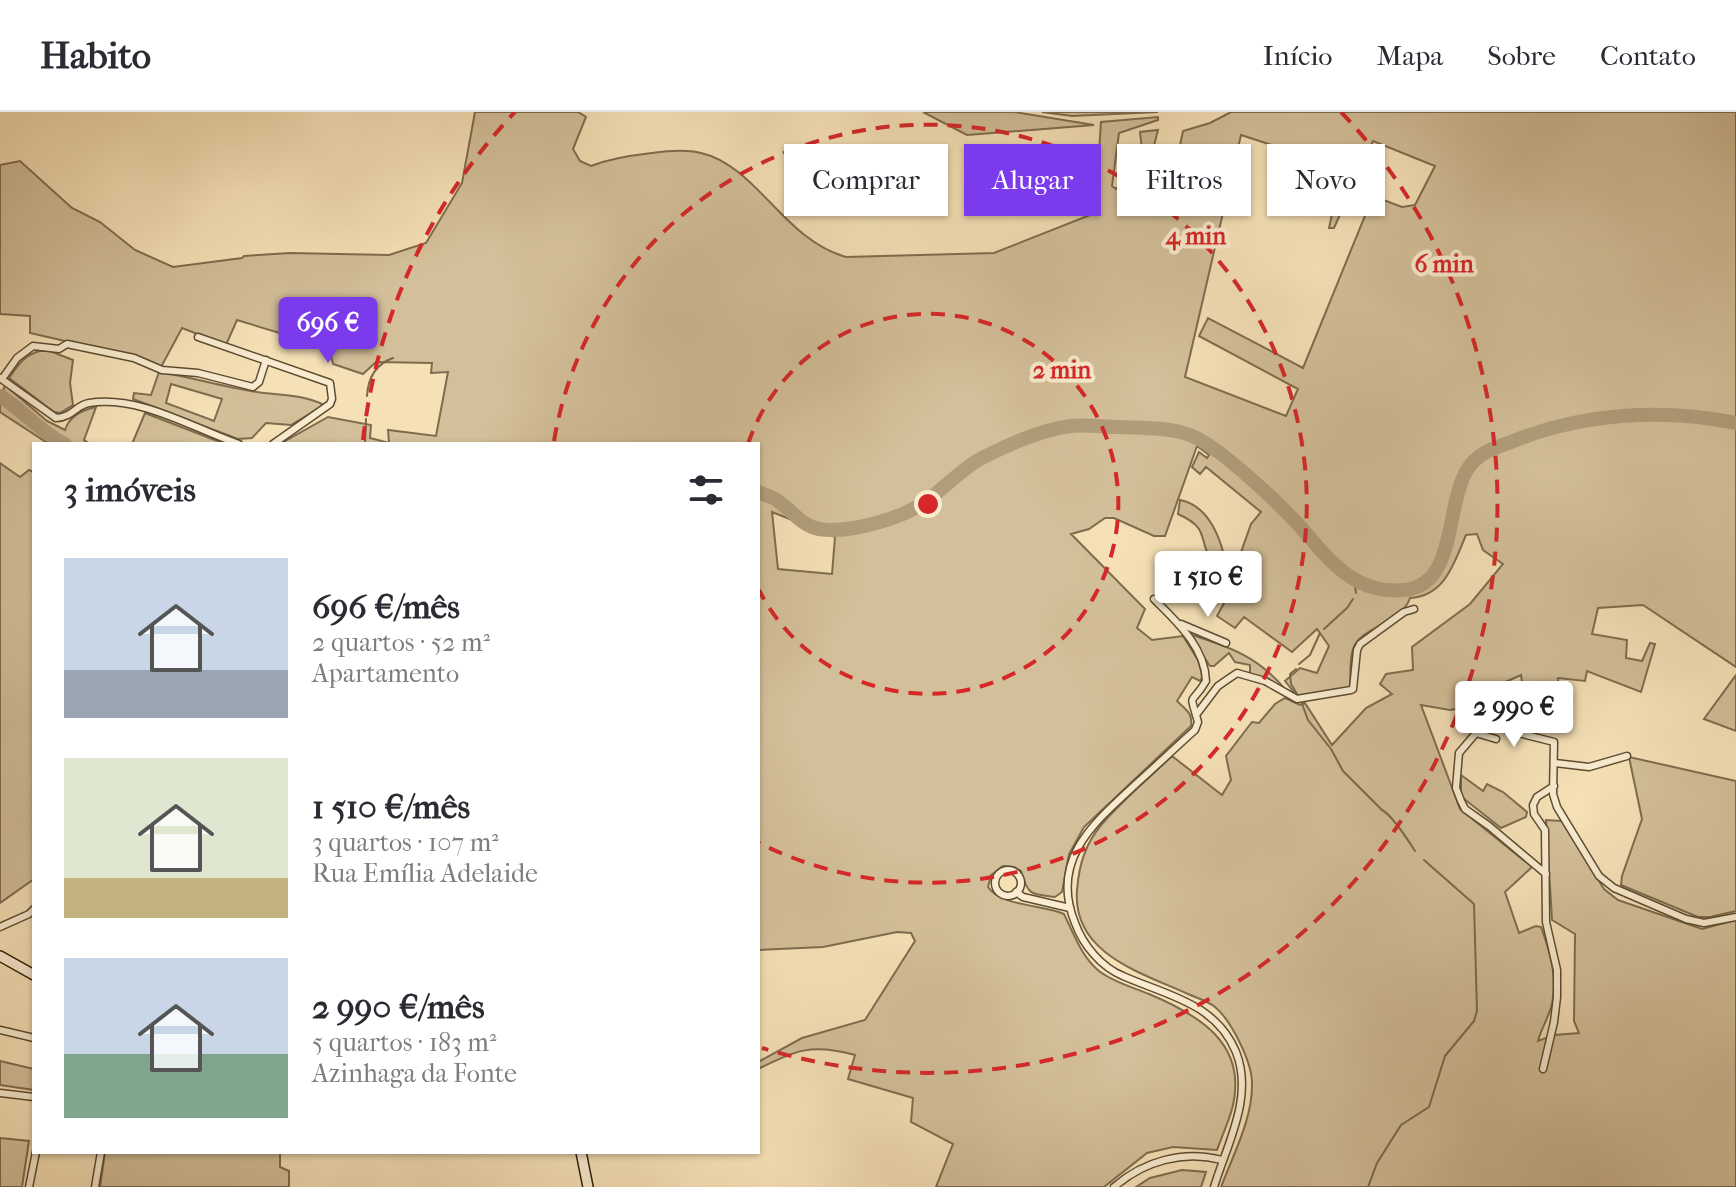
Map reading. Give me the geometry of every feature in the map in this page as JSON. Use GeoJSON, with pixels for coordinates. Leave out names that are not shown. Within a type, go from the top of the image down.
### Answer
{"type":"FeatureCollection","features":[{"type":"Feature","properties":{"kind":"street"},"geometry":{"type":"LineString","coordinates":[[198,337],[330,383],[332,399],[325,409],[276,442]]}},
{"type":"Feature","properties":{"kind":"street"},"geometry":{"type":"LineString","coordinates":[[234,442],[124,402],[85,403],[70,416],[56,418],[1,378],[17,358],[33,346],[59,349],[67,344],[134,358],[162,370],[198,373],[253,387],[259,382],[266,360]]}},
{"type":"Feature","properties":{"kind":"street"},"geometry":{"type":"LineString","coordinates":[[1154,599],[1179,623],[1206,668],[1206,681],[1192,697],[1191,708],[1198,722],[1195,730],[1094,823],[1078,846],[1068,883],[1070,908],[1084,942],[1110,969],[1191,1003],[1226,1032],[1237,1054],[1242,1081],[1240,1108],[1214,1187]]}},
{"type":"Feature","properties":{"kind":"street"},"geometry":{"type":"LineString","coordinates":[[1196,715],[1218,686],[1237,673],[1265,681],[1297,699],[1351,690],[1360,644],[1404,612],[1414,609]]}},
{"type":"Feature","properties":{"kind":"street"},"geometry":{"type":"LineString","coordinates":[[1179,623],[1226,643]]}},
{"type":"Feature","properties":{"kind":"street"},"geometry":{"type":"LineString","coordinates":[[1503,719],[1507,730],[1554,742],[1557,807],[1582,852],[1606,882],[1650,905],[1686,919],[1704,923],[1736,917]]}},
{"type":"Feature","properties":{"kind":"street"},"geometry":{"type":"LineString","coordinates":[[1496,739],[1476,733],[1459,753],[1456,788],[1465,809],[1546,874]]}},
{"type":"Feature","properties":{"kind":"street"},"geometry":{"type":"LineString","coordinates":[[1555,763],[1589,767],[1627,756]]}},
{"type":"Feature","properties":{"kind":"street"},"geometry":{"type":"LineString","coordinates":[[1543,1069],[1557,997],[1557,970],[1546,922],[1545,830],[1534,814],[1533,805],[1537,797],[1554,786]]}},
{"type":"Feature","properties":{"kind":"street"},"geometry":{"type":"LineString","coordinates":[[1010,870],[1017,874],[1020,882],[1016,892],[1007,896],[999,893],[995,881],[998,874],[1010,870]]}},
{"type":"Feature","properties":{"kind":"street"},"geometry":{"type":"LineString","coordinates":[[1016,892],[1023,897],[1070,908]]}},
{"type":"Feature","properties":{"kind":"street"},"geometry":{"type":"LineString","coordinates":[[0,927],[32,911]]}},
{"type":"Feature","properties":{"kind":"street"},"geometry":{"type":"LineString","coordinates":[[0,956],[32,974]]}},
{"type":"Feature","properties":{"kind":"street"},"geometry":{"type":"LineString","coordinates":[[0,1030],[32,1038]]}},
{"type":"Feature","properties":{"kind":"street"},"geometry":{"type":"LineString","coordinates":[[0,1093],[32,1097]]}},
{"type":"Feature","properties":{"kind":"street"},"geometry":{"type":"LineString","coordinates":[[29,1187],[36,1154]]}},
{"type":"Feature","properties":{"kind":"street"},"geometry":{"type":"LineString","coordinates":[[95,1187],[101,1154]]}},
{"type":"Feature","properties":{"kind":"street"},"geometry":{"type":"LineString","coordinates":[[581,1154],[588,1187]]}},
{"type":"Feature","properties":{"kind":"street"},"geometry":{"type":"LineString","coordinates":[[1114,1187],[1138,1170],[1166,1159],[1192,1156],[1222,1160]]}},
{"type":"Feature","properties":{"kind":"shaded area"},"geometry":{"type":"Polygon","coordinates":[[[475,112],[578,112],[586,117],[573,149],[580,161],[591,166],[658,152],[701,153],[739,172],[805,235],[824,248],[846,257],[994,253],[1087,216],[1101,216],[1101,122],[1158,117],[1158,120],[1119,133],[1112,186],[1117,188],[1117,216],[1222,216],[1185,377],[1286,416],[1298,389],[1199,336],[1208,318],[1303,368],[1365,216],[1385,216],[1385,201],[1402,207],[1415,205],[1435,166],[1373,141],[1372,144],[1269,144],[1241,135],[1239,144],[1180,144],[1183,131],[1210,123],[1231,112],[1736,112],[1736,667],[1643,605],[1598,608],[1592,634],[1627,640],[1626,658],[1642,661],[1650,643],[1655,644],[1641,692],[1587,671],[1585,681],[1558,678],[1560,722],[1527,716],[1521,675],[1473,692],[1461,708],[1450,710],[1421,705],[1460,809],[1532,867],[1505,892],[1519,933],[1541,927],[1550,955],[1554,994],[1538,1041],[1554,1035],[1579,1033],[1574,1021],[1575,934],[1552,920],[1546,820],[1562,821],[1604,889],[1618,900],[1702,929],[1736,920],[1736,1187],[1221,1187],[1249,1110],[1252,1083],[1245,1053],[1228,1021],[1215,1007],[1131,969],[1098,945],[1086,930],[1078,912],[1077,890],[1087,847],[1110,815],[1172,756],[1222,795],[1231,780],[1226,756],[1252,722],[1259,723],[1275,704],[1285,698],[1300,705],[1305,703],[1332,745],[1366,708],[1392,694],[1380,684],[1386,674],[1413,670],[1412,647],[1470,604],[1503,564],[1483,550],[1477,534],[1466,535],[1440,585],[1422,596],[1410,598],[1399,613],[1357,642],[1351,658],[1350,688],[1297,696],[1285,681],[1300,668],[1317,673],[1329,646],[1317,629],[1292,652],[1244,617],[1235,628],[1217,616],[1236,581],[1233,575],[1251,524],[1261,512],[1206,467],[1200,474],[1192,467],[1199,452],[1207,458],[1209,455],[1197,446],[1165,536],[1154,536],[1114,518],[1105,518],[1089,529],[1071,534],[1145,609],[1137,628],[1152,640],[1183,636],[1198,660],[1203,676],[1200,681],[1192,677],[1177,701],[1190,715],[1191,726],[1084,827],[1069,854],[1062,892],[1055,897],[1036,894],[1026,885],[1021,871],[1003,866],[991,875],[988,887],[1012,902],[1064,914],[1083,952],[1099,971],[1168,1002],[1202,1022],[1216,1035],[1233,1067],[1235,1086],[1232,1109],[1217,1150],[1173,1147],[1147,1153],[1104,1187],[936,1187],[953,1144],[911,1122],[913,1098],[848,1079],[855,1055],[827,1049],[805,1050],[760,1068],[760,1061],[802,1038],[865,1020],[915,941],[911,933],[897,932],[823,947],[760,950],[760,442],[389,442],[388,430],[436,436],[448,372],[431,373],[432,363],[376,362],[363,374],[333,364],[329,348],[237,320],[226,345],[182,328],[160,369],[139,358],[30,333],[30,316],[0,314],[0,165],[20,161],[72,208],[100,222],[135,250],[173,267],[244,256],[290,253],[389,255],[426,243],[462,183],[475,112]],[[772,512],[778,569],[832,574],[835,537],[772,512]]]}},
{"type":"Feature","properties":{"kind":"shaded area"},"geometry":{"type":"Polygon","coordinates":[[[923,112],[1014,112],[1094,125],[967,135],[923,112]]]}},
{"type":"Feature","properties":{"kind":"shaded area"},"geometry":{"type":"Polygon","coordinates":[[[1042,112],[1158,112],[1072,116],[1042,112]]]}},
{"type":"Feature","properties":{"kind":"shaded area"},"geometry":{"type":"Polygon","coordinates":[[[1158,130],[1154,144],[1141,144],[1140,132],[1158,130]]]}},
{"type":"Feature","properties":{"kind":"shaded area"},"geometry":{"type":"Polygon","coordinates":[[[1332,216],[1339,216],[1334,228],[1329,228],[1332,216]]]}},
{"type":"Feature","properties":{"kind":"shaded area"},"geometry":{"type":"Polygon","coordinates":[[[40,351],[50,351],[73,360],[70,383],[73,405],[60,413],[54,412],[9,378],[26,358],[40,351]]]}},
{"type":"Feature","properties":{"kind":"shaded area"},"geometry":{"type":"Polygon","coordinates":[[[159,372],[260,393],[297,397],[324,405],[291,425],[266,423],[252,438],[238,439],[133,399],[134,393],[151,395],[159,372]],[[171,384],[166,403],[214,421],[222,399],[171,384]]]}},
{"type":"Feature","properties":{"kind":"shaded area"},"geometry":{"type":"Polygon","coordinates":[[[5,385],[47,421],[65,430],[77,415],[96,407],[84,440],[87,442],[46,442],[0,412],[5,385]]]}},
{"type":"Feature","properties":{"kind":"shaded area"},"geometry":{"type":"Polygon","coordinates":[[[145,413],[220,442],[133,442],[145,413]]]}},
{"type":"Feature","properties":{"kind":"shaded area"},"geometry":{"type":"Polygon","coordinates":[[[328,417],[371,425],[370,438],[385,442],[284,442],[328,417]]]}},
{"type":"Feature","properties":{"kind":"shaded area"},"geometry":{"type":"Polygon","coordinates":[[[0,463],[20,477],[32,471],[32,880],[0,903],[0,463]]]}},
{"type":"Feature","properties":{"kind":"shaded area"},"geometry":{"type":"Polygon","coordinates":[[[1180,500],[1197,507],[1210,521],[1224,555],[1212,562],[1199,529],[1178,514],[1180,500]]]}},
{"type":"Feature","properties":{"kind":"shaded area"},"geometry":{"type":"Polygon","coordinates":[[[1192,635],[1242,654],[1264,668],[1284,688],[1250,674],[1250,665],[1235,662],[1229,653],[1210,666],[1192,635]]]}},
{"type":"Feature","properties":{"kind":"shaded area"},"geometry":{"type":"Polygon","coordinates":[[[1736,675],[1736,731],[1704,719],[1736,675]]]}},
{"type":"Feature","properties":{"kind":"shaded area"},"geometry":{"type":"Polygon","coordinates":[[[1629,757],[1736,781],[1736,911],[1698,917],[1621,885],[1642,819],[1629,757]]]}},
{"type":"Feature","properties":{"kind":"shaded area"},"geometry":{"type":"Polygon","coordinates":[[[1461,775],[1483,791],[1487,784],[1503,792],[1527,812],[1526,817],[1501,828],[1463,798],[1461,775]]]}},
{"type":"Feature","properties":{"kind":"shaded area"},"geometry":{"type":"Polygon","coordinates":[[[0,1061],[32,1069],[32,1090],[0,1085],[0,1061]]]}},
{"type":"Feature","properties":{"kind":"shaded area"},"geometry":{"type":"Polygon","coordinates":[[[0,1138],[29,1141],[22,1187],[0,1187],[0,1138]]]}},
{"type":"Feature","properties":{"kind":"shaded area"},"geometry":{"type":"Polygon","coordinates":[[[105,1154],[280,1154],[280,1167],[289,1171],[289,1187],[100,1187],[105,1154]]]}},
{"type":"Feature","properties":{"kind":"shaded area"},"geometry":{"type":"Polygon","coordinates":[[[1182,1170],[1206,1172],[1201,1187],[1136,1187],[1150,1178],[1182,1170]]]}},
{"type":"Feature","properties":{"kind":"waterway"},"geometry":{"type":"LineString","coordinates":[[367,396],[374,372],[393,358]]}},
{"type":"Feature","properties":{"kind":"waterway"},"geometry":{"type":"LineString","coordinates":[[0,396],[62,442]]}},
{"type":"Feature","properties":{"kind":"waterway"},"geometry":{"type":"LineString","coordinates":[[760,493],[775,499],[813,527],[831,530],[858,527],[913,509],[980,459],[1012,443],[1047,431],[1083,425],[1155,428],[1190,435],[1216,450],[1275,501],[1331,560],[1356,580],[1386,590],[1404,590],[1422,584],[1435,572],[1449,535],[1464,475],[1474,461],[1487,451],[1538,432],[1593,419],[1651,415],[1736,423]]}},
{"type":"Feature","properties":{"kind":"waterway"},"geometry":{"type":"LineString","coordinates":[[365,442],[366,419]]}},
{"type":"Feature","properties":{"kind":"waterway"},"geometry":{"type":"LineString","coordinates":[[1354,580],[1356,593]]}},
{"type":"Feature","properties":{"kind":"waterway"},"geometry":{"type":"LineString","coordinates":[[1324,629],[1353,599]]}},
{"type":"Feature","properties":{"kind":"waterway"},"geometry":{"type":"LineString","coordinates":[[1299,664],[1310,655],[1320,633]]}},
{"type":"Feature","properties":{"kind":"waterway"},"geometry":{"type":"LineString","coordinates":[[1296,669],[1290,674],[1297,694]]}},
{"type":"Feature","properties":{"kind":"waterway"},"geometry":{"type":"LineString","coordinates":[[1301,701],[1308,720],[1331,749],[1343,771],[1400,828],[1415,851]]}},
{"type":"Feature","properties":{"kind":"waterway"},"geometry":{"type":"LineString","coordinates":[[1368,1187],[1377,1163],[1401,1125],[1429,1107],[1445,1056],[1474,1021],[1477,1011],[1474,904],[1424,860]]}}]}
